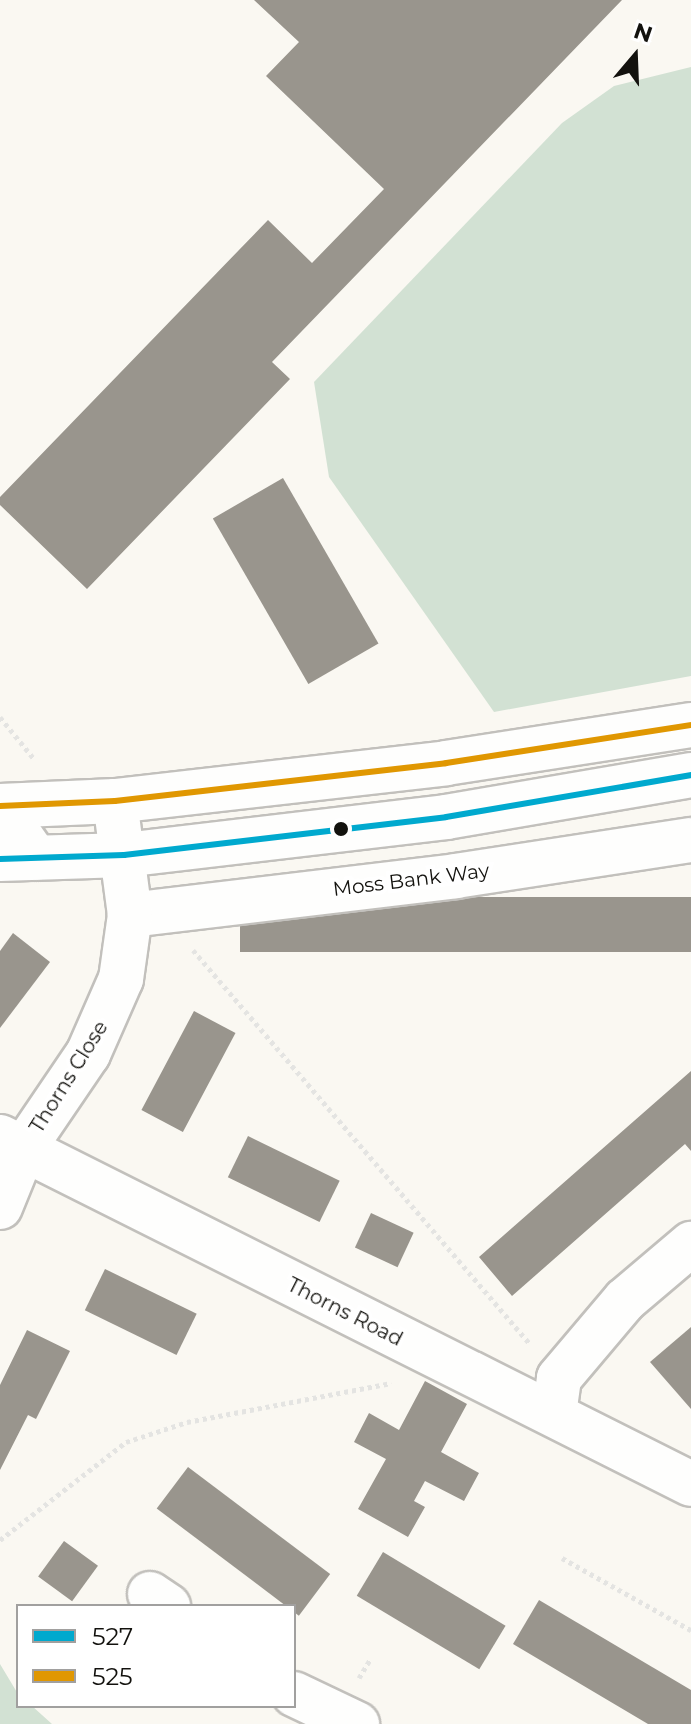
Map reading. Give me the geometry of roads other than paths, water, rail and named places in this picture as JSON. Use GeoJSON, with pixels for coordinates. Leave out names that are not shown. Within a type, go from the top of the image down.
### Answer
{"type":"FeatureCollection","features":[{"type":"Feature","properties":{"kind":"main road"},"geometry":{"type":"LineString","coordinates":[[691,725],[446,763],[115,801],[0,807],[18,858],[124,855],[446,817],[691,775]]}},
{"type":"Feature","properties":{"kind":"main road","name":"Thorns Close"},"geometry":{"type":"LineString","coordinates":[[0,1207],[12,1142],[107,1018],[144,912],[124,855],[115,801]]}},
{"type":"Feature","properties":{"kind":"main road","name":"Moss Bank Way"},"geometry":{"type":"LineString","coordinates":[[144,912],[456,876],[691,840]]}},
{"type":"Feature","properties":{"kind":"main road","name":"Thorns Road"},"geometry":{"type":"LineString","coordinates":[[12,1142],[458,1370],[557,1396],[691,1484]]}},
{"type":"Feature","properties":{"kind":"main road"},"geometry":{"type":"LineString","coordinates":[[557,1396],[625,1300],[691,1244]]}},
{"type":"Feature","properties":{"kind":"main road"},"geometry":{"type":"LineString","coordinates":[[296,1695],[357,1724]]}}]}
